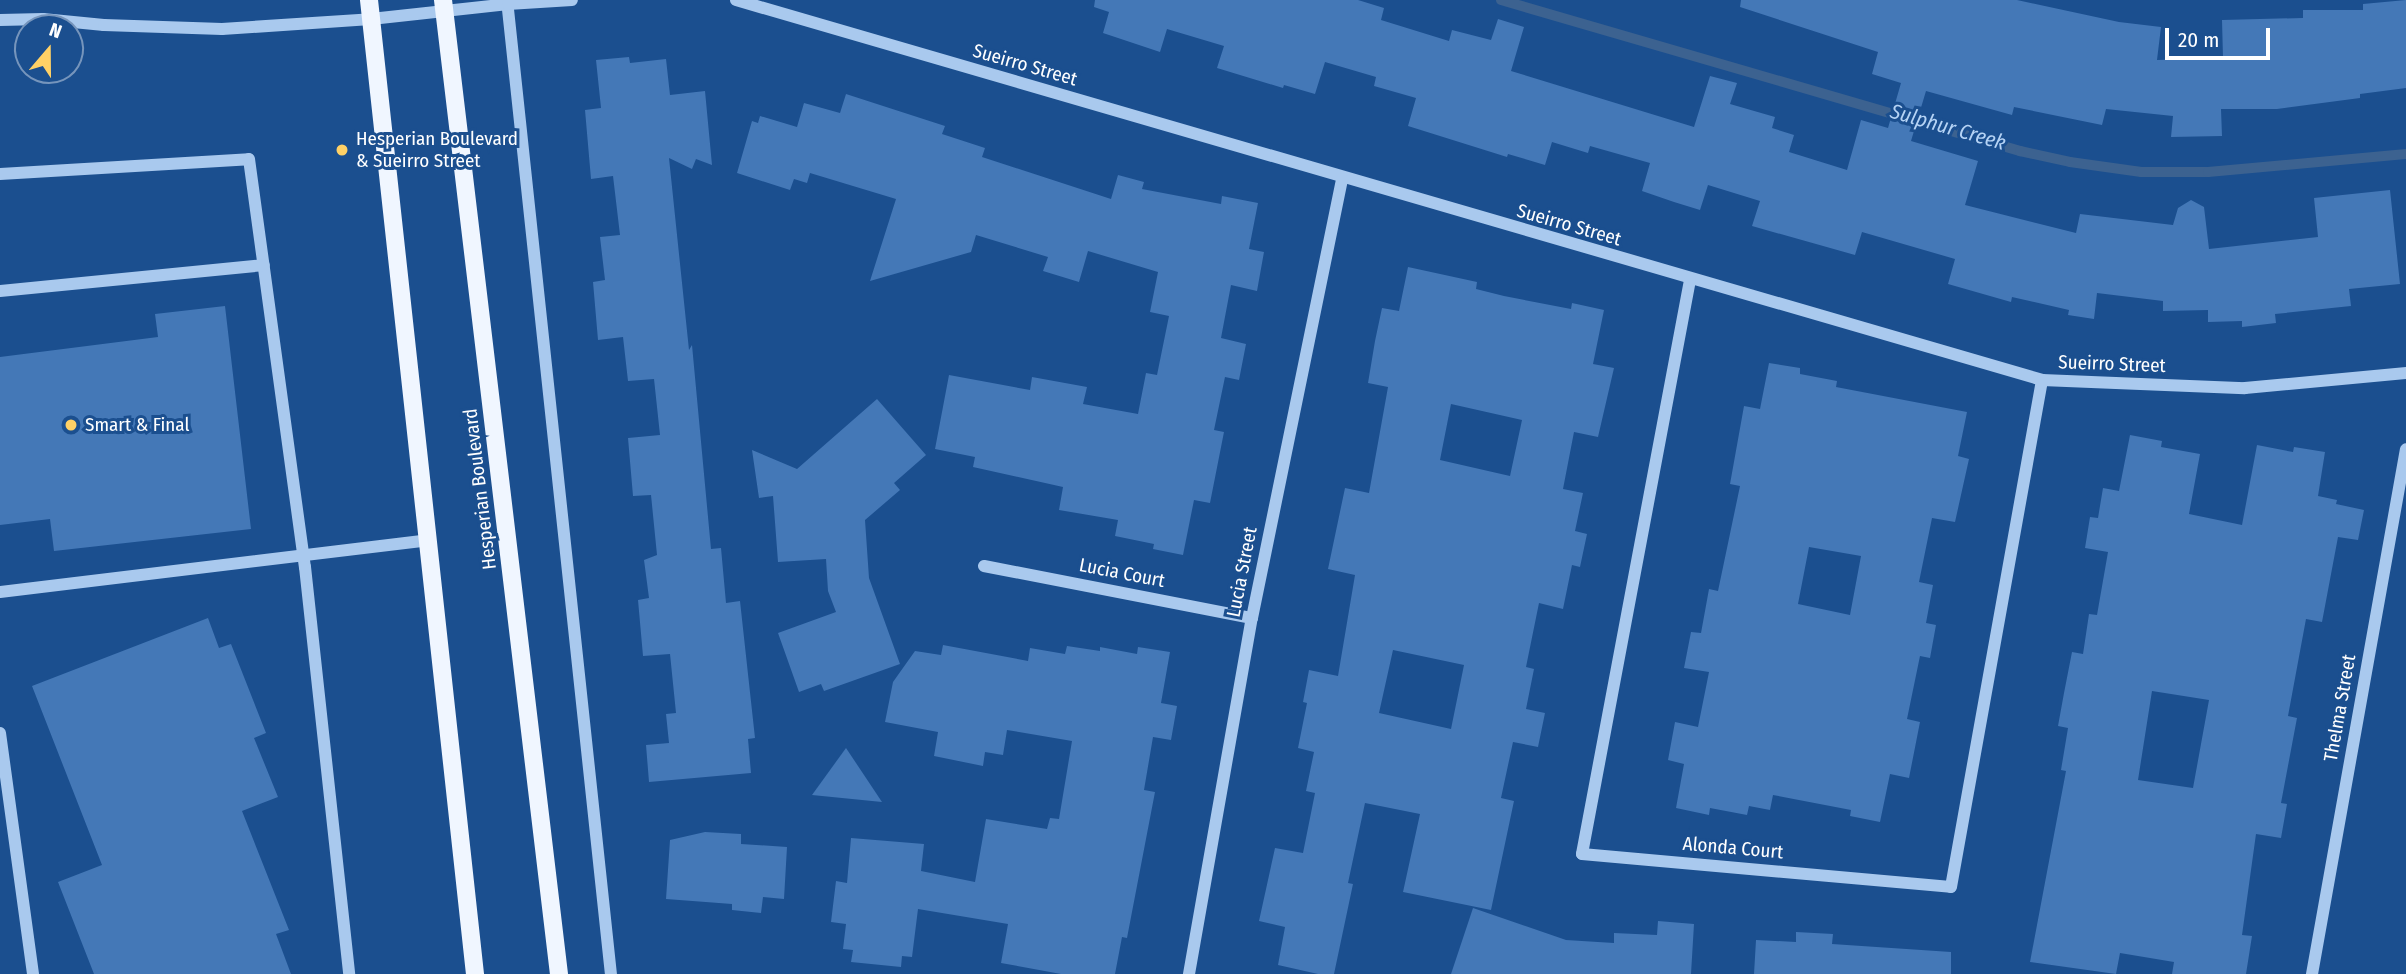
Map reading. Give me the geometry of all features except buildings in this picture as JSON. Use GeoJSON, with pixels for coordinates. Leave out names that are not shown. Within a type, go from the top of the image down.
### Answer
{"type":"FeatureCollection","features":[{"type":"Feature","properties":{"kind":"main road"},"geometry":{"type":"LineString","coordinates":[[369,0],[475,974]]}},
{"type":"Feature","properties":{"kind":"main road","name":"Hesperian Boulevard"},"geometry":{"type":"LineString","coordinates":[[443,5],[559,974]]}},
{"type":"Feature","properties":{"kind":"street"},"geometry":{"type":"LineString","coordinates":[[0,20],[43,19],[104,25],[222,29],[371,19],[443,5],[572,0]]}},
{"type":"Feature","properties":{"kind":"street","name":"Sueirro Street"},"geometry":{"type":"LineString","coordinates":[[736,0],[1342,179],[2042,380],[2245,388],[2406,373]]}},
{"type":"Feature","properties":{"kind":"street"},"geometry":{"type":"LineString","coordinates":[[508,2],[611,974]]}},
{"type":"Feature","properties":{"kind":"street"},"geometry":{"type":"LineString","coordinates":[[0,174],[249,159],[303,554],[349,974]]}},
{"type":"Feature","properties":{"kind":"street","name":"Lucia Street"},"geometry":{"type":"LineString","coordinates":[[1189,974],[1252,618],[1342,179]]}},
{"type":"Feature","properties":{"kind":"street"},"geometry":{"type":"LineString","coordinates":[[0,291],[264,265]]}},
{"type":"Feature","properties":{"kind":"street","name":"Alonda Court"},"geometry":{"type":"LineString","coordinates":[[1690,280],[1582,854],[1951,887],[2042,380]]}},
{"type":"Feature","properties":{"kind":"street","name":"Thelma Street"},"geometry":{"type":"LineString","coordinates":[[2312,974],[2406,449]]}},
{"type":"Feature","properties":{"kind":"street"},"geometry":{"type":"LineString","coordinates":[[0,592],[428,540]]}},
{"type":"Feature","properties":{"kind":"street","name":"Lucia Court"},"geometry":{"type":"LineString","coordinates":[[984,566],[1252,618]]}},
{"type":"Feature","properties":{"kind":"street"},"geometry":{"type":"LineString","coordinates":[[0,733],[33,974]]}},
{"type":"Feature","properties":{"kind":"waterway","name":"Sulphur Creek"},"geometry":{"type":"LineString","coordinates":[[1501,0],[2020,151],[2070,162],[2141,172],[2208,172],[2406,154]]}},
{"type":"Feature","properties":{"kind":"place","name":"Hesperian Boulevard & Sueirro Street"},"geometry":{"type":"Point","coordinates":[342,150]}},
{"type":"Feature","properties":{"kind":"place","name":"Smart & Final"},"geometry":{"type":"Point","coordinates":[71,425]}}]}
